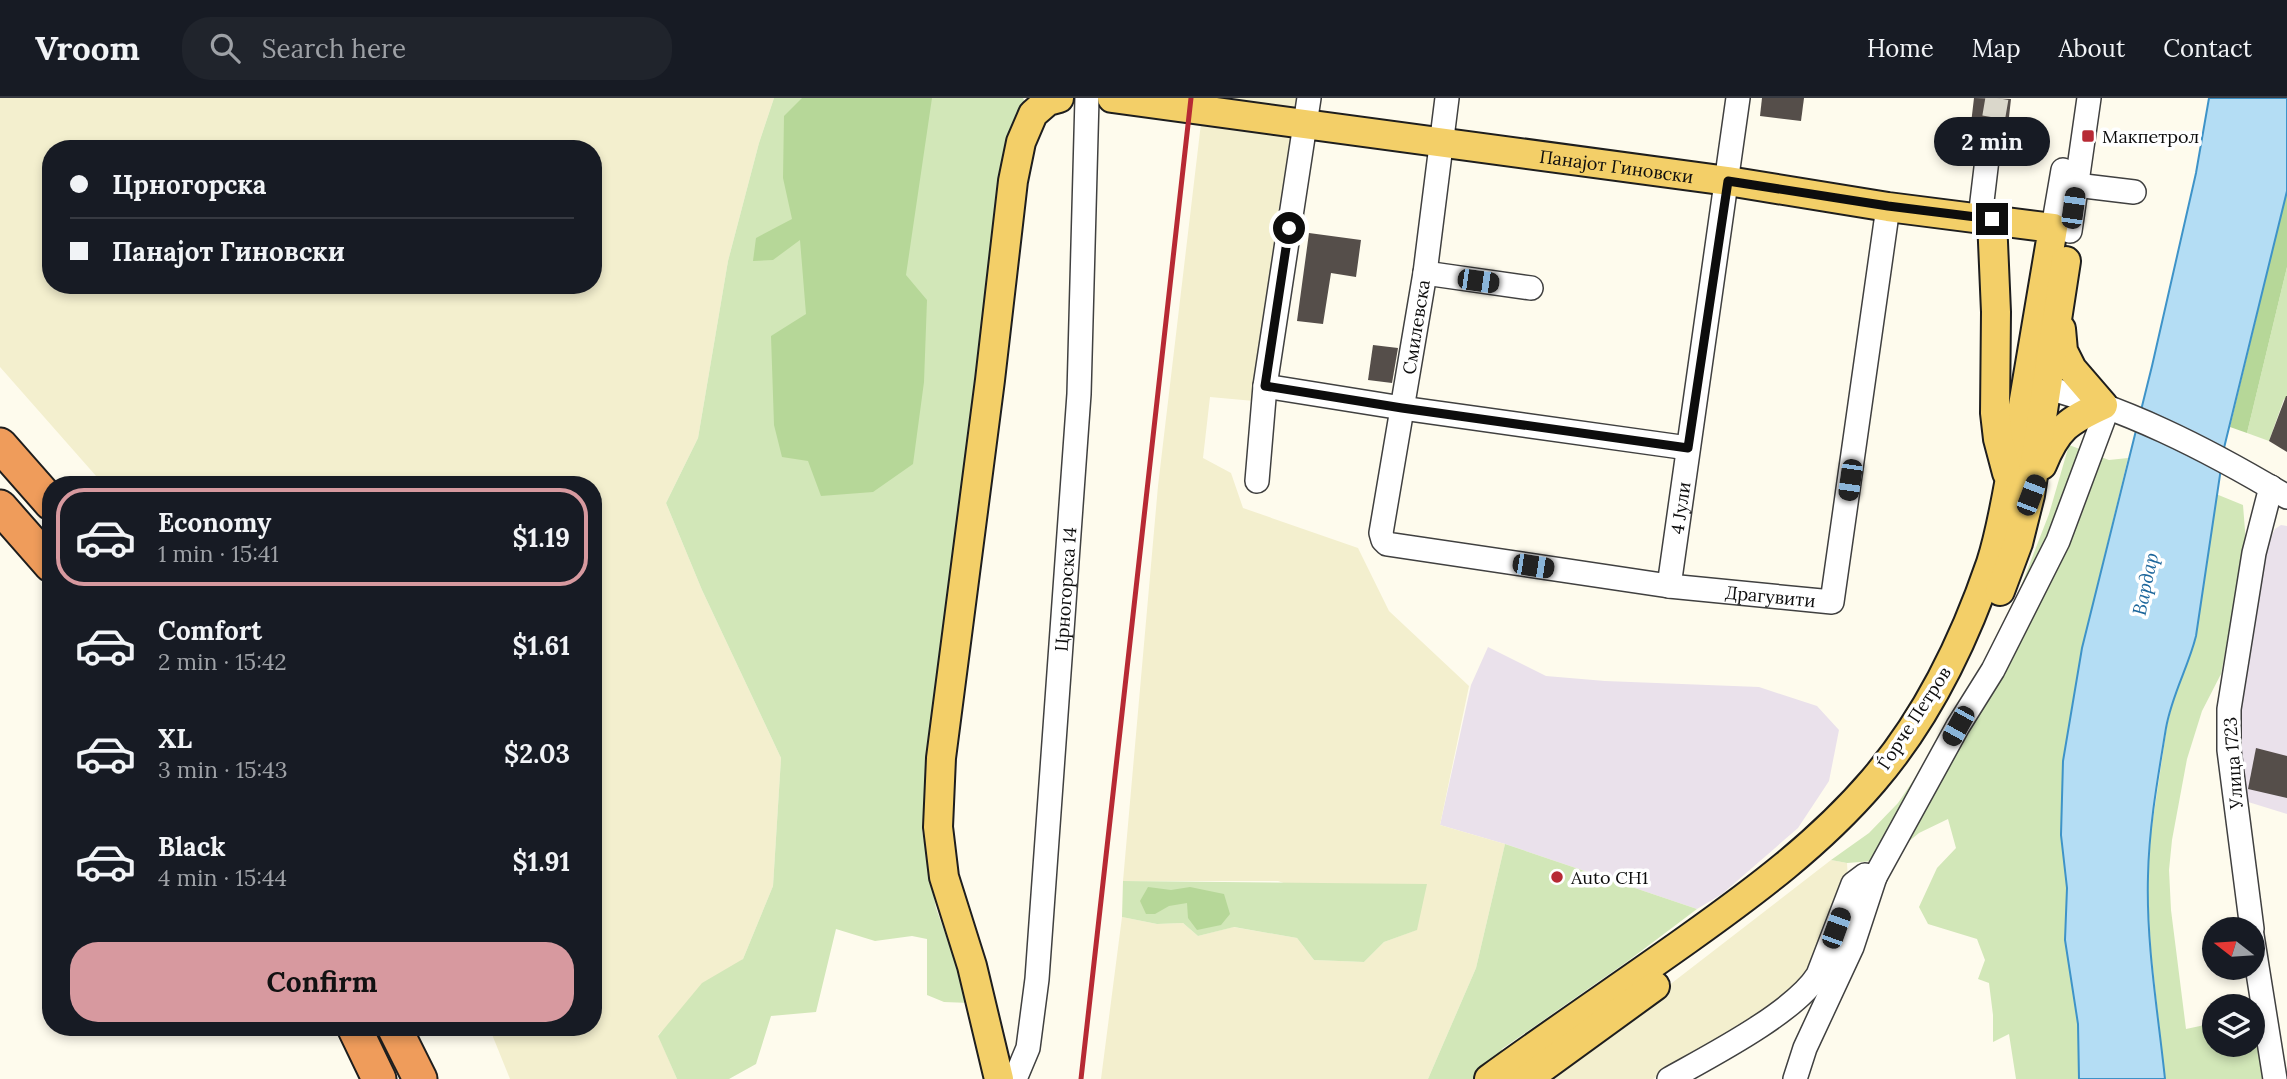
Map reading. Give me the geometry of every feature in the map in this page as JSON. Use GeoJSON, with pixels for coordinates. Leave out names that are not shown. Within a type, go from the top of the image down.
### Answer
{"type":"FeatureCollection","features":[{"type":"Feature","properties":{"kind":"highway"},"geometry":{"type":"LineString","coordinates":[[0,445],[42,493]]}},
{"type":"Feature","properties":{"kind":"highway"},"geometry":{"type":"LineString","coordinates":[[0,507],[42,555]]}},
{"type":"Feature","properties":{"kind":"highway"},"geometry":{"type":"LineString","coordinates":[[358,1036],[379,1079]]}},
{"type":"Feature","properties":{"kind":"highway"},"geometry":{"type":"LineString","coordinates":[[398,1036],[420,1079]]}},
{"type":"Feature","properties":{"kind":"main road","name":"Панајот Гиновски"},"geometry":{"type":"LineString","coordinates":[[1112,98],[1307,111],[1440,144],[1728,181],[2062,230]]}},
{"type":"Feature","properties":{"kind":"main road"},"geometry":{"type":"LineString","coordinates":[[999,1079],[972,966],[944,877],[938,827],[941,758],[1013,181],[1021,142],[1033,114],[1051,99]]}},
{"type":"Feature","properties":{"kind":"main road"},"geometry":{"type":"LineString","coordinates":[[1986,218],[1996,312],[1995,413],[1998,439],[2020,489],[2069,422],[2109,408],[2085,386],[2072,369],[2063,351],[2060,312]]}},
{"type":"Feature","properties":{"kind":"main road","name":"Ѓорче Петров"},"geometry":{"type":"LineString","coordinates":[[2037,385],[2060,312],[2062,230]]}},
{"type":"Feature","properties":{"kind":"main road","name":"Ѓорче Петров"},"geometry":{"type":"LineString","coordinates":[[1527,1079],[1725,934],[1791,882],[1875,802],[1936,723],[1974,653],[2018,544],[2020,489],[2062,230]]}},
{"type":"Feature","properties":{"kind":"main road","name":"Ѓорче Петров"},"geometry":{"type":"LineString","coordinates":[[1489,1079],[1750,894],[1811,844],[1874,780],[1936,691],[1963,639],[2020,489]]}},
{"type":"Feature","properties":{"kind":"street","name":"Црногорска 14"},"geometry":{"type":"LineString","coordinates":[[1015,1079],[1028,1048],[1034,1012],[1061,655],[1079,394],[1087,98]]}},
{"type":"Feature","properties":{"kind":"street","name":"Смилевска"},"geometry":{"type":"LineString","coordinates":[[1397,545],[1387,544],[1381,533],[1425,273],[1447,98]]}},
{"type":"Feature","properties":{"kind":"street","name":"4 Јули"},"geometry":{"type":"LineString","coordinates":[[1669,586],[1738,98]]}},
{"type":"Feature","properties":{"kind":"street","name":"Ѓорче Петров"},"geometry":{"type":"LineString","coordinates":[[2062,230],[2074,98]]}},
{"type":"Feature","properties":{"kind":"street","name":"Ѓорче Петров"},"geometry":{"type":"LineString","coordinates":[[2062,230],[2076,185],[2090,98]]}},
{"type":"Feature","properties":{"kind":"street"},"geometry":{"type":"LineString","coordinates":[[1257,481],[1265,386],[1307,111]]}},
{"type":"Feature","properties":{"kind":"street"},"geometry":{"type":"LineString","coordinates":[[1986,218],[1988,151]]}},
{"type":"Feature","properties":{"kind":"street"},"geometry":{"type":"LineString","coordinates":[[2076,185],[2134,192]]}},
{"type":"Feature","properties":{"kind":"street","name":"Драгувити"},"geometry":{"type":"LineString","coordinates":[[1397,545],[1669,586],[1832,602],[1888,206]]}},
{"type":"Feature","properties":{"kind":"street"},"geometry":{"type":"LineString","coordinates":[[1425,273],[1531,288]]}},
{"type":"Feature","properties":{"kind":"street"},"geometry":{"type":"LineString","coordinates":[[2037,385],[2109,408],[2192,444],[2279,492]]}},
{"type":"Feature","properties":{"kind":"street"},"geometry":{"type":"LineString","coordinates":[[1265,386],[1688,448]]}},
{"type":"Feature","properties":{"kind":"street"},"geometry":{"type":"LineString","coordinates":[[1795,1079],[1805,1048],[1852,947],[1875,877],[1958,726],[1993,670],[2058,541],[2109,408]]}},
{"type":"Feature","properties":{"kind":"street","name":"Улица 1723"},"geometry":{"type":"LineString","coordinates":[[2250,917],[2234,796],[2228,731],[2229,709],[2254,553],[2279,492]]}},
{"type":"Feature","properties":{"kind":"street"},"geometry":{"type":"LineString","coordinates":[[1669,1079],[1764,1023],[1810,988],[1818,975],[1853,884],[1865,875],[1875,877]]}},
{"type":"Feature","properties":{"kind":"street"},"geometry":{"type":"LineString","coordinates":[[2262,980],[2278,1052],[2275,1079]]}},
{"type":"Feature","properties":{"kind":"shaded area"},"geometry":{"type":"Polygon","coordinates":[[[0,98],[774,98],[759,143],[728,261],[698,438],[666,503],[702,590],[781,758],[773,886],[743,959],[658,1035],[677,1079],[510,1079],[493,1036],[602,1036],[602,476],[96,476],[0,367],[0,98]]]}},
{"type":"Feature","properties":{"kind":"shaded area"},"geometry":{"type":"Polygon","coordinates":[[[1204,98],[1297,98],[1254,401],[1210,397],[1203,458],[1231,473],[1243,508],[1358,548],[1389,611],[1469,686],[1440,825],[1505,844],[1476,968],[1428,1079],[1101,1079],[1122,917],[1157,924],[1183,923],[1198,936],[1233,927],[1297,938],[1314,960],[1364,962],[1384,942],[1416,930],[1278,881],[1123,881],[1158,486],[1204,98]]]}},
{"type":"Feature","properties":{"kind":"shaded area"},"geometry":{"type":"Polygon","coordinates":[[[2281,525],[2287,526],[2287,814],[2245,801],[2237,740],[2239,705],[2257,586],[2269,541],[2275,529],[2281,525]]]}},
{"type":"Feature","properties":{"kind":"shaded area"},"geometry":{"type":"Polygon","coordinates":[[[1488,647],[1546,676],[1759,687],[1817,706],[1839,730],[1829,781],[1798,828],[1722,894],[1697,909],[1505,844],[1440,825],[1471,685],[1488,647]]]}},
{"type":"Feature","properties":{"kind":"shaded area"},"geometry":{"type":"Polygon","coordinates":[[[1831,860],[1847,863],[1848,880],[1806,981],[1784,1000],[1653,1079],[1542,1079],[1624,1020],[1831,860]]]}},
{"type":"Feature","properties":{"kind":"green space"},"geometry":{"type":"Polygon","coordinates":[[[774,98],[1023,98],[1025,102],[1012,128],[1000,167],[987,316],[965,456],[961,527],[928,763],[922,831],[936,908],[970,1003],[944,1002],[927,995],[927,939],[912,936],[875,941],[836,929],[816,1012],[771,1016],[756,1064],[729,1079],[677,1079],[658,1036],[702,983],[743,959],[773,886],[781,758],[702,590],[666,503],[698,438],[728,261],[759,143],[774,98]]]}},
{"type":"Feature","properties":{"kind":"green space"},"geometry":{"type":"Polygon","coordinates":[[[802,98],[932,98],[906,275],[927,300],[924,382],[913,464],[873,492],[821,496],[808,461],[782,457],[774,425],[771,336],[806,314],[800,240],[773,260],[753,261],[756,238],[792,219],[783,178],[784,116],[802,98]]]}},
{"type":"Feature","properties":{"kind":"green space"},"geometry":{"type":"Polygon","coordinates":[[[2287,191],[2287,267],[2247,433],[2230,427],[2287,191]]]}},
{"type":"Feature","properties":{"kind":"green space"},"geometry":{"type":"Polygon","coordinates":[[[2287,267],[2287,400],[2284,399],[2269,441],[2247,433],[2287,267]]]}},
{"type":"Feature","properties":{"kind":"green space"},"geometry":{"type":"Polygon","coordinates":[[[2069,445],[2109,460],[2128,458],[2082,648],[2063,761],[2061,835],[2067,888],[2065,940],[2078,1024],[2079,1079],[2016,1079],[2009,1034],[1993,1042],[1989,983],[1978,979],[1985,960],[1977,939],[1928,924],[1919,907],[1937,868],[1956,848],[1948,819],[1919,833],[1886,860],[1847,863],[1831,860],[1869,833],[1898,803],[1974,691],[2004,630],[2049,514],[2069,445]]]}},
{"type":"Feature","properties":{"kind":"green space"},"geometry":{"type":"Polygon","coordinates":[[[2216,494],[2243,505],[2246,543],[2221,674],[2202,711],[2187,759],[2172,840],[2169,870],[2171,910],[2186,1029],[2202,1026],[2202,1057],[2265,1057],[2265,1018],[2275,1079],[2165,1079],[2151,950],[2147,880],[2149,846],[2167,726],[2176,688],[2196,636],[2216,494]]]}},
{"type":"Feature","properties":{"kind":"green space"},"geometry":{"type":"Polygon","coordinates":[[[1505,844],[1697,909],[1502,1049],[1498,1066],[1520,1079],[1428,1079],[1476,968],[1505,844]]]}},
{"type":"Feature","properties":{"kind":"green space"},"geometry":{"type":"Polygon","coordinates":[[[1123,881],[1427,884],[1417,930],[1384,942],[1364,962],[1314,960],[1297,938],[1234,927],[1198,936],[1183,923],[1157,924],[1122,917],[1123,881]]]}},
{"type":"Feature","properties":{"kind":"green space"},"geometry":{"type":"Polygon","coordinates":[[[1148,887],[1171,890],[1190,887],[1224,894],[1230,914],[1221,925],[1197,930],[1188,918],[1187,903],[1169,906],[1155,914],[1146,914],[1140,901],[1148,887]]]}},
{"type":"Feature","properties":{"kind":"water","name":"Вардар"},"geometry":{"type":"Polygon","coordinates":[[[2209,98],[2287,98],[2287,191],[2224,448],[2196,636],[2169,716],[2154,802],[2149,857],[2149,927],[2165,1079],[2079,1079],[2078,1024],[2065,940],[2067,888],[2061,835],[2063,761],[2082,648],[2152,366],[2196,173],[2209,98]]]}},
{"type":"Feature","properties":{"kind":"building"},"geometry":{"type":"Polygon","coordinates":[[[1762,98],[1804,98],[1801,121],[1760,116],[1762,98]]]}},
{"type":"Feature","properties":{"kind":"building"},"geometry":{"type":"Polygon","coordinates":[[[1974,98],[2011,99],[2005,153],[1997,140],[1989,137],[1977,142],[1974,149],[1968,149],[1974,98]]]}},
{"type":"Feature","properties":{"kind":"building"},"geometry":{"type":"Polygon","coordinates":[[[1309,233],[1361,240],[1356,277],[1331,273],[1323,324],[1297,321],[1309,233]]]}},
{"type":"Feature","properties":{"kind":"building"},"geometry":{"type":"Polygon","coordinates":[[[1373,345],[1398,348],[1392,383],[1368,380],[1373,345]]]}},
{"type":"Feature","properties":{"kind":"building"},"geometry":{"type":"Polygon","coordinates":[[[2287,396],[2287,452],[2269,441],[2287,396]]]}},
{"type":"Feature","properties":{"kind":"building"},"geometry":{"type":"Polygon","coordinates":[[[2256,748],[2287,756],[2287,798],[2248,789],[2256,748]]]}},
{"type":"Feature","properties":{"kind":"tunnel"},"geometry":{"type":"LineString","coordinates":[[1988,151],[1997,98]]}},
{"type":"Feature","properties":{"kind":"railway"},"geometry":{"type":"LineString","coordinates":[[1081,1079],[1191,98]]}},
{"type":"Feature","properties":{"kind":"place","name":"Макпетрол"},"geometry":{"type":"Point","coordinates":[2088,136]}},
{"type":"Feature","properties":{"kind":"place","name":"Auto CH1"},"geometry":{"type":"Point","coordinates":[1557,877]}},
{"type":"Feature","properties":{"kind":"route"},"geometry":{"type":"LineString","coordinates":[[1289,228],[1265,386],[1688,448],[1728,181],[1992,219]]}}]}
